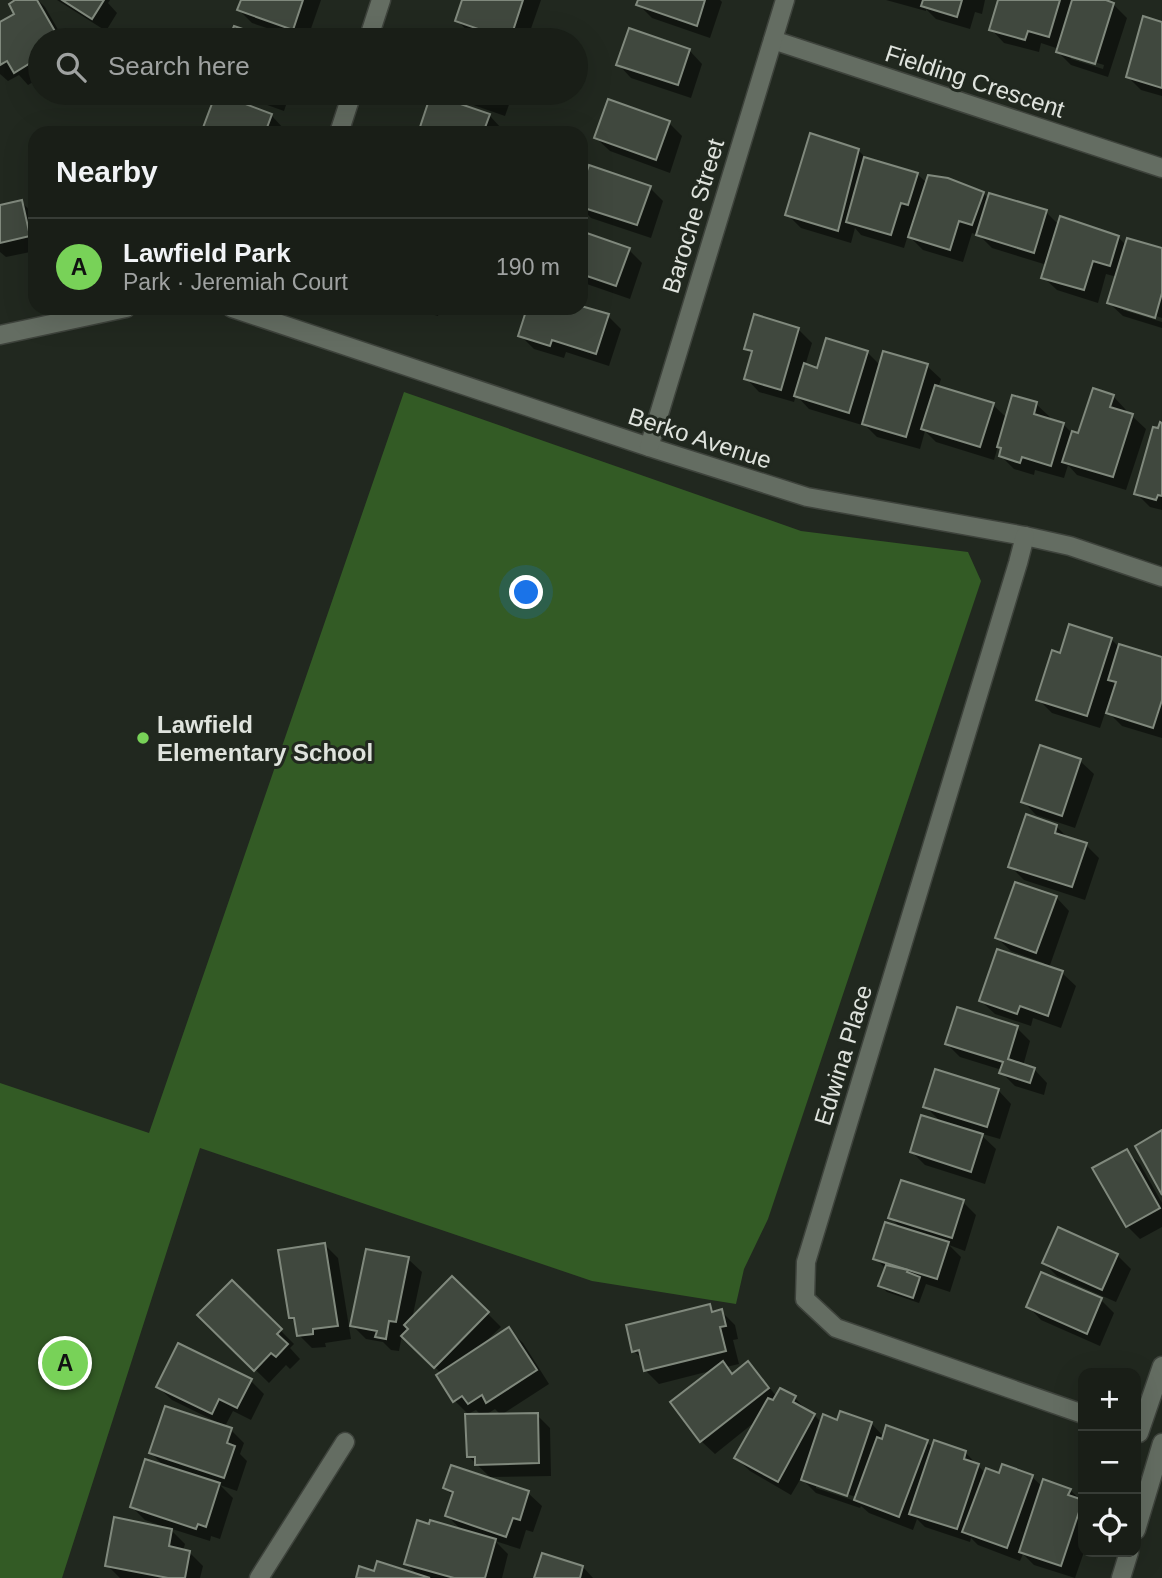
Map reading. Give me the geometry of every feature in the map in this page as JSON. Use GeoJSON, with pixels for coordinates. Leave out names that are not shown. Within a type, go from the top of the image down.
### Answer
{"type":"FeatureCollection","features":[{"type":"Feature","properties":{"kind":"street"},"geometry":{"type":"LineString","coordinates":[[372,28],[381,0]]}},
{"type":"Feature","properties":{"kind":"street","name":"Baroche Street"},"geometry":{"type":"LineString","coordinates":[[649,447],[785,0]]}},
{"type":"Feature","properties":{"kind":"street","name":"Fielding Crescent"},"geometry":{"type":"LineString","coordinates":[[773,40],[1162,168]]}},
{"type":"Feature","properties":{"kind":"street"},"geometry":{"type":"LineString","coordinates":[[341,126],[348,105]]}},
{"type":"Feature","properties":{"kind":"street"},"geometry":{"type":"LineString","coordinates":[[0,335],[93,315]]}},
{"type":"Feature","properties":{"kind":"street","name":"Berko Avenue"},"geometry":{"type":"LineString","coordinates":[[280,316],[649,447],[807,498],[1070,546],[1162,577]]}},
{"type":"Feature","properties":{"kind":"street","name":"Edwina Place"},"geometry":{"type":"LineString","coordinates":[[1024,536],[1018,564],[806,1262],[805,1299],[836,1328],[1078,1412]]}},
{"type":"Feature","properties":{"kind":"street"},"geometry":{"type":"LineString","coordinates":[[1138,1431],[1162,1366]]}},
{"type":"Feature","properties":{"kind":"street"},"geometry":{"type":"LineString","coordinates":[[1141,1434],[1162,1442],[1141,1513]]}},
{"type":"Feature","properties":{"kind":"street"},"geometry":{"type":"LineString","coordinates":[[259,1578],[345,1442]]}},
{"type":"Feature","properties":{"kind":"street"},"geometry":{"type":"LineString","coordinates":[[1121,1578],[1127,1557]]}},
{"type":"Feature","properties":{"kind":"green space"},"geometry":{"type":"Polygon","coordinates":[[[404,392],[801,531],[968,552],[981,581],[768,1219],[744,1269],[736,1304],[592,1281],[200,1148],[62,1578],[0,1578],[0,1083],[149,1133],[404,392]]]}},
{"type":"Feature","properties":{"kind":"building"},"geometry":{"type":"Polygon","coordinates":[[[15,0],[37,0],[53,28],[28,28],[28,64],[14,73],[7,61],[0,65],[0,22],[14,14],[9,4],[15,0]]]}},
{"type":"Feature","properties":{"kind":"building"},"geometry":{"type":"Polygon","coordinates":[[[62,0],[104,0],[92,19],[62,0]]]}},
{"type":"Feature","properties":{"kind":"building"},"geometry":{"type":"Polygon","coordinates":[[[241,0],[303,0],[294,28],[237,10],[241,0]]]}},
{"type":"Feature","properties":{"kind":"building"},"geometry":{"type":"Polygon","coordinates":[[[462,0],[523,0],[514,28],[475,28],[455,21],[462,0]]]}},
{"type":"Feature","properties":{"kind":"building"},"geometry":{"type":"Polygon","coordinates":[[[638,0],[705,0],[697,26],[636,5],[638,0]]]}},
{"type":"Feature","properties":{"kind":"building"},"geometry":{"type":"Polygon","coordinates":[[[923,0],[962,0],[957,17],[921,6],[923,0]]]}},
{"type":"Feature","properties":{"kind":"building"},"geometry":{"type":"Polygon","coordinates":[[[998,0],[1060,0],[1049,37],[1028,31],[1025,40],[989,30],[998,0]]]}},
{"type":"Feature","properties":{"kind":"building"},"geometry":{"type":"Polygon","coordinates":[[[1072,0],[1106,0],[1114,3],[1095,64],[1056,52],[1072,0]]]}},
{"type":"Feature","properties":{"kind":"building"},"geometry":{"type":"Polygon","coordinates":[[[1143,16],[1162,22],[1162,88],[1126,77],[1143,16]]]}},
{"type":"Feature","properties":{"kind":"building"},"geometry":{"type":"Polygon","coordinates":[[[629,28],[690,49],[678,85],[616,65],[629,28]]]}},
{"type":"Feature","properties":{"kind":"building"},"geometry":{"type":"Polygon","coordinates":[[[608,99],[670,121],[656,160],[594,138],[608,99]]]}},
{"type":"Feature","properties":{"kind":"building"},"geometry":{"type":"Polygon","coordinates":[[[212,105],[248,105],[272,114],[268,126],[204,126],[212,105]]]}},
{"type":"Feature","properties":{"kind":"building"},"geometry":{"type":"Polygon","coordinates":[[[427,105],[463,105],[490,114],[486,126],[420,126],[427,105]]]}},
{"type":"Feature","properties":{"kind":"building"},"geometry":{"type":"Polygon","coordinates":[[[810,133],[859,149],[838,231],[785,215],[810,133]]]}},
{"type":"Feature","properties":{"kind":"building"},"geometry":{"type":"Polygon","coordinates":[[[864,157],[918,173],[908,205],[901,203],[891,235],[846,222],[864,157]]]}},
{"type":"Feature","properties":{"kind":"building"},"geometry":{"type":"Polygon","coordinates":[[[589,165],[651,186],[637,225],[588,209],[589,165]]]}},
{"type":"Feature","properties":{"kind":"building"},"geometry":{"type":"Polygon","coordinates":[[[928,175],[948,178],[984,192],[972,225],[959,221],[950,250],[908,237],[928,175]]]}},
{"type":"Feature","properties":{"kind":"building"},"geometry":{"type":"Polygon","coordinates":[[[989,193],[1047,210],[1034,253],[976,235],[989,193]]]}},
{"type":"Feature","properties":{"kind":"building"},"geometry":{"type":"Polygon","coordinates":[[[22,200],[28,236],[0,243],[0,205],[22,200]]]}},
{"type":"Feature","properties":{"kind":"building"},"geometry":{"type":"Polygon","coordinates":[[[1060,216],[1119,236],[1110,266],[1093,261],[1084,290],[1041,278],[1060,216]]]}},
{"type":"Feature","properties":{"kind":"building"},"geometry":{"type":"Polygon","coordinates":[[[588,233],[630,248],[616,286],[588,276],[588,233]]]}},
{"type":"Feature","properties":{"kind":"building"},"geometry":{"type":"Polygon","coordinates":[[[1127,238],[1162,248],[1162,293],[1155,318],[1107,303],[1127,238]]]}},
{"type":"Feature","properties":{"kind":"building"},"geometry":{"type":"Polygon","coordinates":[[[588,308],[609,314],[596,354],[552,340],[550,346],[518,336],[525,315],[588,315],[588,308]]]}},
{"type":"Feature","properties":{"kind":"building"},"geometry":{"type":"Polygon","coordinates":[[[754,314],[799,328],[781,390],[744,379],[752,351],[744,349],[754,314]]]}},
{"type":"Feature","properties":{"kind":"building"},"geometry":{"type":"Polygon","coordinates":[[[826,338],[868,351],[849,413],[794,396],[804,363],[817,368],[826,338]]]}},
{"type":"Feature","properties":{"kind":"building"},"geometry":{"type":"Polygon","coordinates":[[[883,351],[928,364],[906,437],[862,424],[883,351]]]}},
{"type":"Feature","properties":{"kind":"building"},"geometry":{"type":"Polygon","coordinates":[[[935,385],[994,403],[980,447],[921,429],[935,385]]]}},
{"type":"Feature","properties":{"kind":"building"},"geometry":{"type":"Polygon","coordinates":[[[1093,388],[1114,395],[1110,407],[1133,414],[1113,477],[1062,462],[1072,431],[1078,433],[1093,388]]]}},
{"type":"Feature","properties":{"kind":"building"},"geometry":{"type":"Polygon","coordinates":[[[1012,395],[1037,402],[1034,414],[1064,423],[1051,466],[1022,457],[1020,463],[999,456],[1001,448],[997,447],[1012,395]]]}},
{"type":"Feature","properties":{"kind":"building"},"geometry":{"type":"Polygon","coordinates":[[[1160,422],[1162,496],[1158,495],[1156,500],[1134,494],[1153,427],[1158,428],[1160,422]]]}},
{"type":"Feature","properties":{"kind":"building"},"geometry":{"type":"Polygon","coordinates":[[[1069,624],[1112,638],[1087,716],[1036,700],[1052,650],[1060,653],[1069,624]]]}},
{"type":"Feature","properties":{"kind":"building"},"geometry":{"type":"Polygon","coordinates":[[[1119,644],[1162,657],[1162,700],[1153,728],[1106,713],[1116,682],[1108,680],[1119,644]]]}},
{"type":"Feature","properties":{"kind":"building"},"geometry":{"type":"Polygon","coordinates":[[[1040,745],[1081,759],[1062,816],[1021,802],[1040,745]]]}},
{"type":"Feature","properties":{"kind":"building"},"geometry":{"type":"Polygon","coordinates":[[[1026,814],[1057,825],[1055,833],[1087,843],[1072,887],[1008,867],[1026,814]]]}},
{"type":"Feature","properties":{"kind":"building"},"geometry":{"type":"Polygon","coordinates":[[[1015,882],[1057,896],[1036,953],[995,938],[1015,882]]]}},
{"type":"Feature","properties":{"kind":"building"},"geometry":{"type":"Polygon","coordinates":[[[997,949],[1063,971],[1048,1016],[1020,1006],[1017,1014],[979,1001],[997,949]]]}},
{"type":"Feature","properties":{"kind":"building"},"geometry":{"type":"Polygon","coordinates":[[[957,1007],[1018,1026],[1008,1059],[1035,1068],[1030,1083],[999,1073],[1003,1062],[945,1044],[957,1007]]]}},
{"type":"Feature","properties":{"kind":"building"},"geometry":{"type":"Polygon","coordinates":[[[935,1069],[999,1089],[987,1127],[923,1107],[935,1069]]]}},
{"type":"Feature","properties":{"kind":"building"},"geometry":{"type":"Polygon","coordinates":[[[921,1115],[983,1134],[971,1172],[910,1152],[921,1115]]]}},
{"type":"Feature","properties":{"kind":"building"},"geometry":{"type":"Polygon","coordinates":[[[1162,1130],[1162,1195],[1135,1146],[1162,1130]]]}},
{"type":"Feature","properties":{"kind":"building"},"geometry":{"type":"Polygon","coordinates":[[[1127,1149],[1160,1208],[1126,1227],[1092,1168],[1127,1149]]]}},
{"type":"Feature","properties":{"kind":"building"},"geometry":{"type":"Polygon","coordinates":[[[901,1180],[964,1200],[952,1238],[888,1218],[901,1180]]]}},
{"type":"Feature","properties":{"kind":"building"},"geometry":{"type":"Polygon","coordinates":[[[885,1222],[949,1242],[937,1279],[873,1259],[885,1222]]]}},
{"type":"Feature","properties":{"kind":"building"},"geometry":{"type":"Polygon","coordinates":[[[1058,1227],[1118,1254],[1102,1290],[1042,1263],[1058,1227]]]}},
{"type":"Feature","properties":{"kind":"building"},"geometry":{"type":"Polygon","coordinates":[[[325,1243],[338,1326],[313,1329],[313,1334],[297,1336],[294,1318],[289,1318],[278,1250],[325,1243]]]}},
{"type":"Feature","properties":{"kind":"building"},"geometry":{"type":"Polygon","coordinates":[[[366,1249],[409,1257],[396,1322],[389,1321],[386,1339],[375,1337],[377,1331],[350,1326],[366,1249]]]}},
{"type":"Feature","properties":{"kind":"building"},"geometry":{"type":"Polygon","coordinates":[[[886,1265],[908,1270],[907,1272],[920,1277],[913,1298],[878,1286],[886,1265]]]}},
{"type":"Feature","properties":{"kind":"building"},"geometry":{"type":"Polygon","coordinates":[[[1041,1272],[1102,1298],[1087,1334],[1026,1307],[1041,1272]]]}},
{"type":"Feature","properties":{"kind":"building"},"geometry":{"type":"Polygon","coordinates":[[[452,1276],[489,1312],[434,1368],[401,1336],[408,1329],[404,1325],[452,1276]]]}},
{"type":"Feature","properties":{"kind":"building"},"geometry":{"type":"Polygon","coordinates":[[[232,1280],[282,1329],[277,1334],[288,1344],[276,1357],[271,1353],[254,1371],[197,1315],[232,1280]]]}},
{"type":"Feature","properties":{"kind":"building"},"geometry":{"type":"Polygon","coordinates":[[[710,1304],[712,1312],[722,1309],[726,1326],[720,1327],[726,1351],[644,1371],[639,1350],[632,1352],[626,1325],[710,1304]]]}},
{"type":"Feature","properties":{"kind":"building"},"geometry":{"type":"Polygon","coordinates":[[[509,1327],[537,1370],[486,1403],[482,1395],[468,1404],[462,1396],[453,1402],[436,1375],[509,1327]]]}},
{"type":"Feature","properties":{"kind":"building"},"geometry":{"type":"Polygon","coordinates":[[[178,1343],[252,1379],[237,1408],[219,1399],[212,1414],[156,1387],[178,1343]]]}},
{"type":"Feature","properties":{"kind":"building"},"geometry":{"type":"Polygon","coordinates":[[[723,1361],[732,1374],[748,1361],[769,1388],[700,1442],[670,1402],[723,1361]]]}},
{"type":"Feature","properties":{"kind":"building"},"geometry":{"type":"Polygon","coordinates":[[[780,1388],[796,1396],[793,1402],[815,1414],[778,1482],[734,1458],[768,1398],[773,1400],[780,1388]]]}},
{"type":"Feature","properties":{"kind":"building"},"geometry":{"type":"Polygon","coordinates":[[[165,1406],[232,1428],[227,1443],[235,1446],[224,1478],[149,1453],[165,1406]]]}},
{"type":"Feature","properties":{"kind":"building"},"geometry":{"type":"Polygon","coordinates":[[[840,1411],[872,1422],[847,1496],[801,1480],[823,1414],[837,1420],[840,1411]]]}},
{"type":"Feature","properties":{"kind":"building"},"geometry":{"type":"Polygon","coordinates":[[[538,1413],[539,1463],[475,1465],[475,1457],[467,1457],[465,1414],[538,1413]]]}},
{"type":"Feature","properties":{"kind":"building"},"geometry":{"type":"Polygon","coordinates":[[[886,1425],[928,1440],[899,1517],[854,1500],[877,1437],[882,1439],[886,1425]]]}},
{"type":"Feature","properties":{"kind":"building"},"geometry":{"type":"Polygon","coordinates":[[[934,1440],[966,1451],[964,1459],[979,1464],[957,1529],[909,1514],[934,1440]]]}},
{"type":"Feature","properties":{"kind":"building"},"geometry":{"type":"Polygon","coordinates":[[[145,1459],[220,1483],[206,1527],[198,1524],[196,1529],[130,1507],[145,1459]]]}},
{"type":"Feature","properties":{"kind":"building"},"geometry":{"type":"Polygon","coordinates":[[[1002,1464],[1033,1475],[1007,1548],[962,1532],[986,1468],[999,1473],[1002,1464]]]}},
{"type":"Feature","properties":{"kind":"building"},"geometry":{"type":"Polygon","coordinates":[[[451,1465],[529,1491],[520,1520],[513,1518],[506,1537],[445,1516],[453,1492],[443,1488],[451,1465]]]}},
{"type":"Feature","properties":{"kind":"building"},"geometry":{"type":"Polygon","coordinates":[[[1043,1479],[1071,1489],[1068,1495],[1078,1498],[1078,1515],[1061,1566],[1019,1552],[1043,1479]]]}},
{"type":"Feature","properties":{"kind":"building"},"geometry":{"type":"Polygon","coordinates":[[[114,1517],[172,1529],[169,1546],[190,1551],[185,1578],[168,1578],[105,1566],[114,1517]]]}},
{"type":"Feature","properties":{"kind":"building"},"geometry":{"type":"Polygon","coordinates":[[[417,1520],[429,1524],[430,1520],[496,1539],[485,1578],[454,1578],[404,1564],[417,1520]]]}},
{"type":"Feature","properties":{"kind":"building"},"geometry":{"type":"Polygon","coordinates":[[[542,1553],[583,1566],[580,1578],[534,1578],[542,1553]]]}},
{"type":"Feature","properties":{"kind":"building"},"geometry":{"type":"Polygon","coordinates":[[[377,1561],[430,1578],[356,1578],[359,1566],[374,1571],[377,1561]]]}},
{"type":"Feature","properties":{"kind":"place","name":"Lawfield Elementary School"},"geometry":{"type":"Point","coordinates":[143,738]}},
{"type":"Feature","properties":{"kind":"place","name":"Lawfield Park"},"geometry":{"type":"Point","coordinates":[65,1363]}}]}
